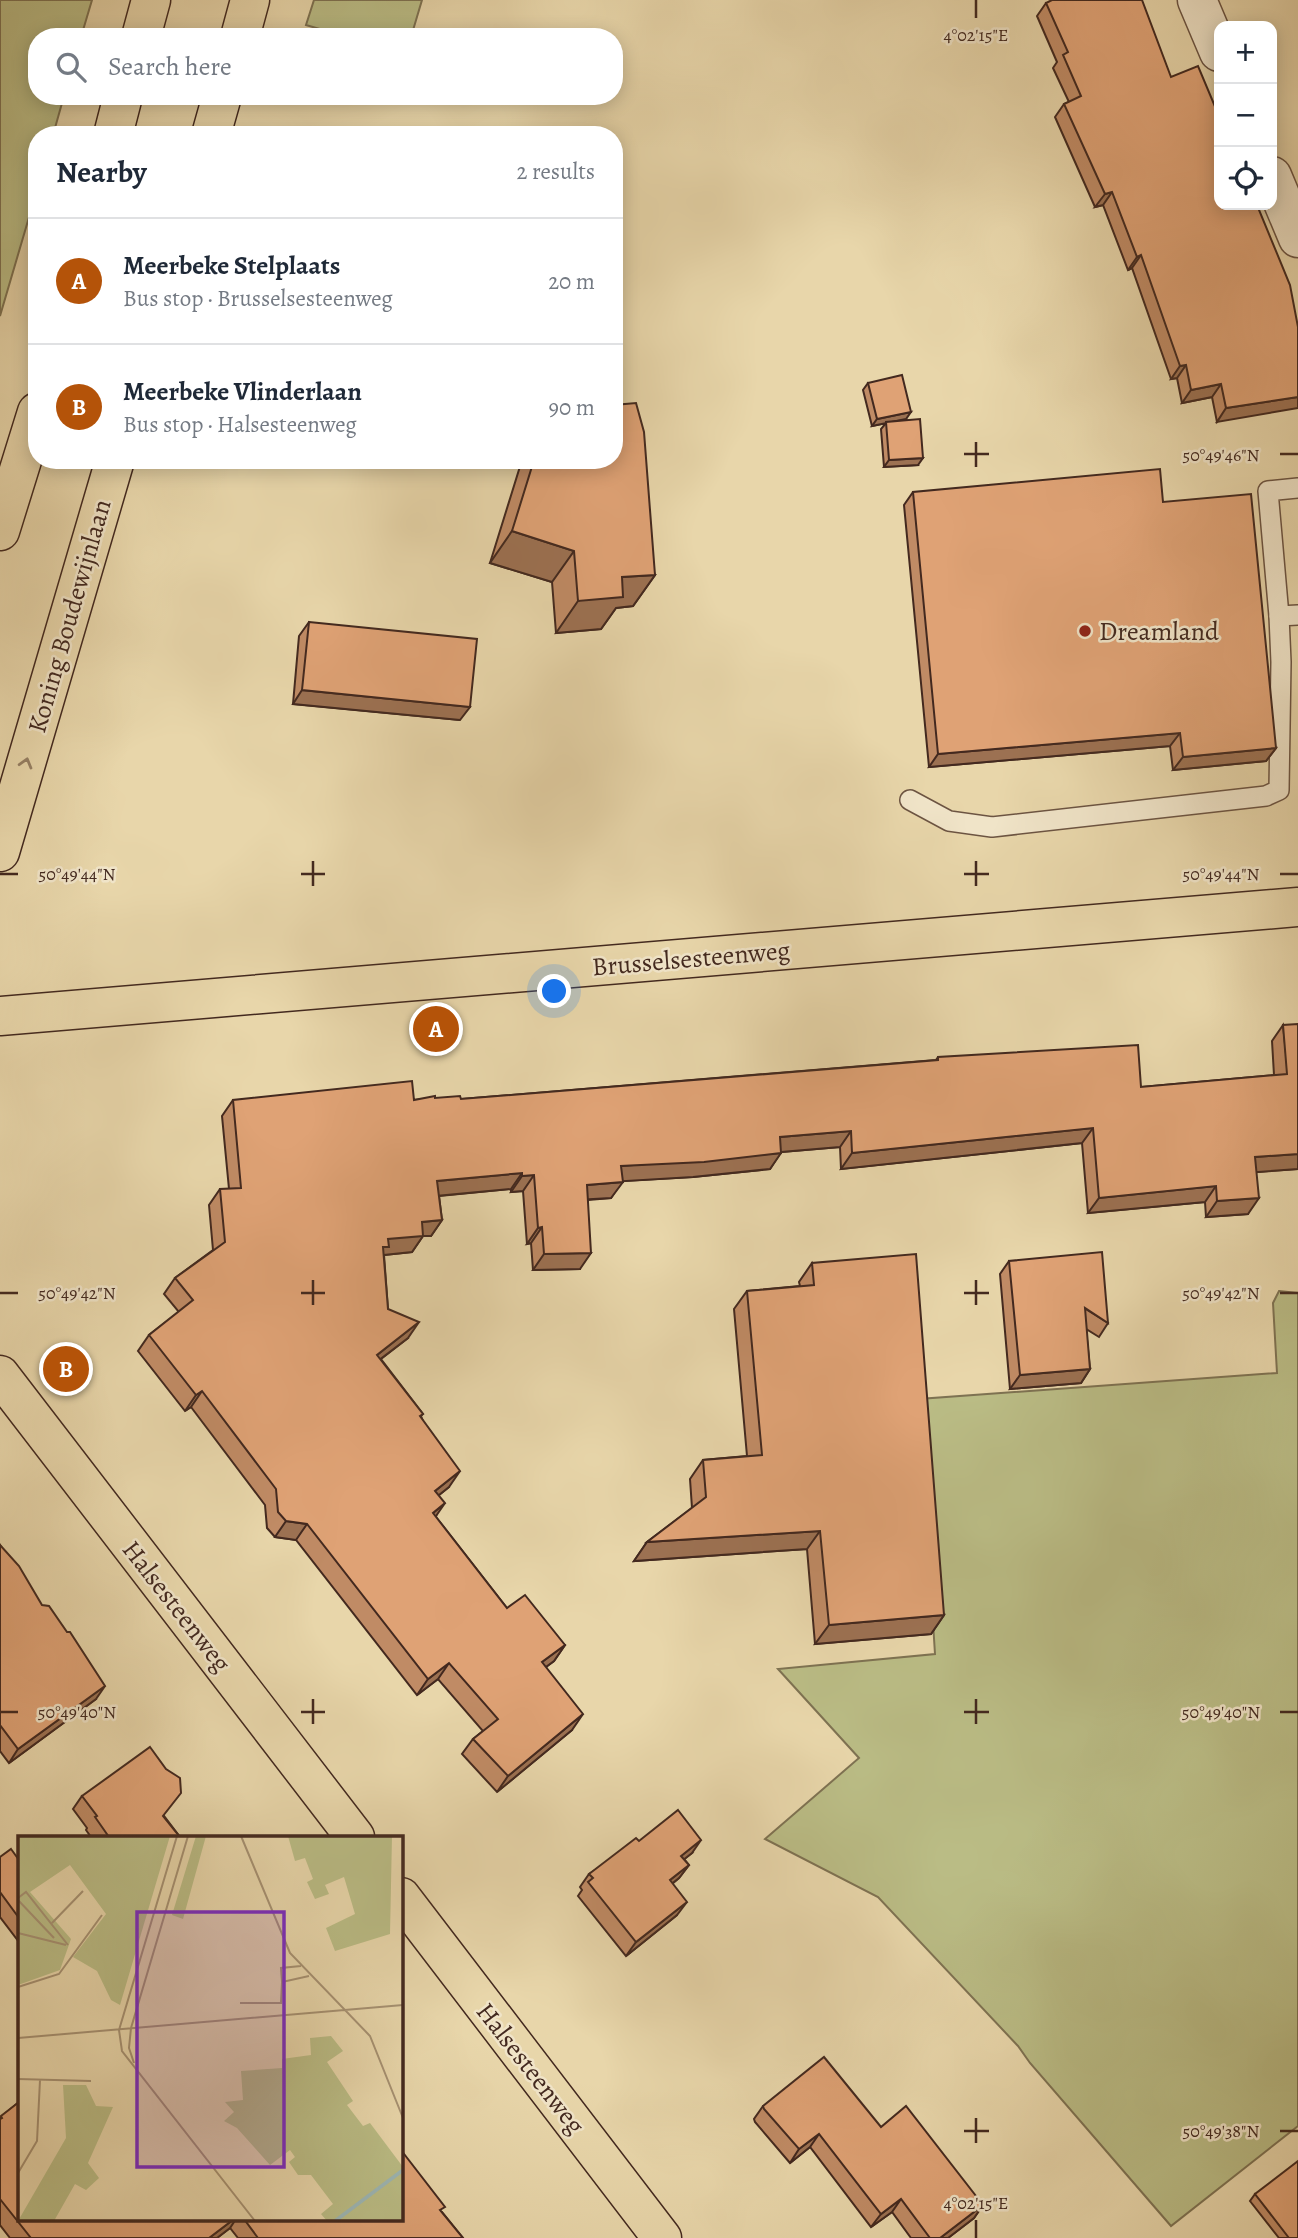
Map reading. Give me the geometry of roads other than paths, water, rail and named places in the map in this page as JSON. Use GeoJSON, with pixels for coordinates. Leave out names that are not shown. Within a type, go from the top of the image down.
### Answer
{"type":"FeatureCollection","features":[{"type":"Feature","properties":{"kind":"main road"},"geometry":{"type":"LineString","coordinates":[[143,28],[151,0]]}},
{"type":"Feature","properties":{"kind":"main road"},"geometry":{"type":"LineString","coordinates":[[242,28],[250,0]]}},
{"type":"Feature","properties":{"kind":"main road"},"geometry":{"type":"LineString","coordinates":[[115,126],[121,105]]}},
{"type":"Feature","properties":{"kind":"main road"},"geometry":{"type":"LineString","coordinates":[[214,126],[219,105]]}},
{"type":"Feature","properties":{"kind":"main road"},"geometry":{"type":"LineString","coordinates":[[0,531],[28,441]]}},
{"type":"Feature","properties":{"kind":"main road","name":"Koning Boudewijnlaan"},"geometry":{"type":"LineString","coordinates":[[0,852],[112,469]]}},
{"type":"Feature","properties":{"kind":"main road","name":"Brusselsesteenweg"},"geometry":{"type":"LineString","coordinates":[[0,1016],[1298,907]]}},
{"type":"Feature","properties":{"kind":"main road","name":"Halsesteenweg"},"geometry":{"type":"LineString","coordinates":[[0,1375],[354,1836]]}},
{"type":"Feature","properties":{"kind":"main road","name":"Halsesteenweg"},"geometry":{"type":"LineString","coordinates":[[402,1898],[662,2238]]}},
{"type":"Feature","properties":{"kind":"street"},"geometry":{"type":"LineString","coordinates":[[1197,0],[1214,40]]}},
{"type":"Feature","properties":{"kind":"street"},"geometry":{"type":"LineString","coordinates":[[1277,188],[1298,238]]}},
{"type":"Feature","properties":{"kind":"lane"},"geometry":{"type":"LineString","coordinates":[[909,800],[949,821],[992,827],[1266,796],[1279,790],[1281,662],[1288,615],[1268,491],[1298,488]]}},
{"type":"Feature","properties":{"kind":"place","name":"Dreamland"},"geometry":{"type":"Point","coordinates":[1085,631]}},
{"type":"Feature","properties":{"kind":"place","name":"Meerbeke Stelplaats"},"geometry":{"type":"Point","coordinates":[436,1029]}},
{"type":"Feature","properties":{"kind":"place","name":"Meerbeke Vlinderlaan"},"geometry":{"type":"Point","coordinates":[66,1369]}}]}
